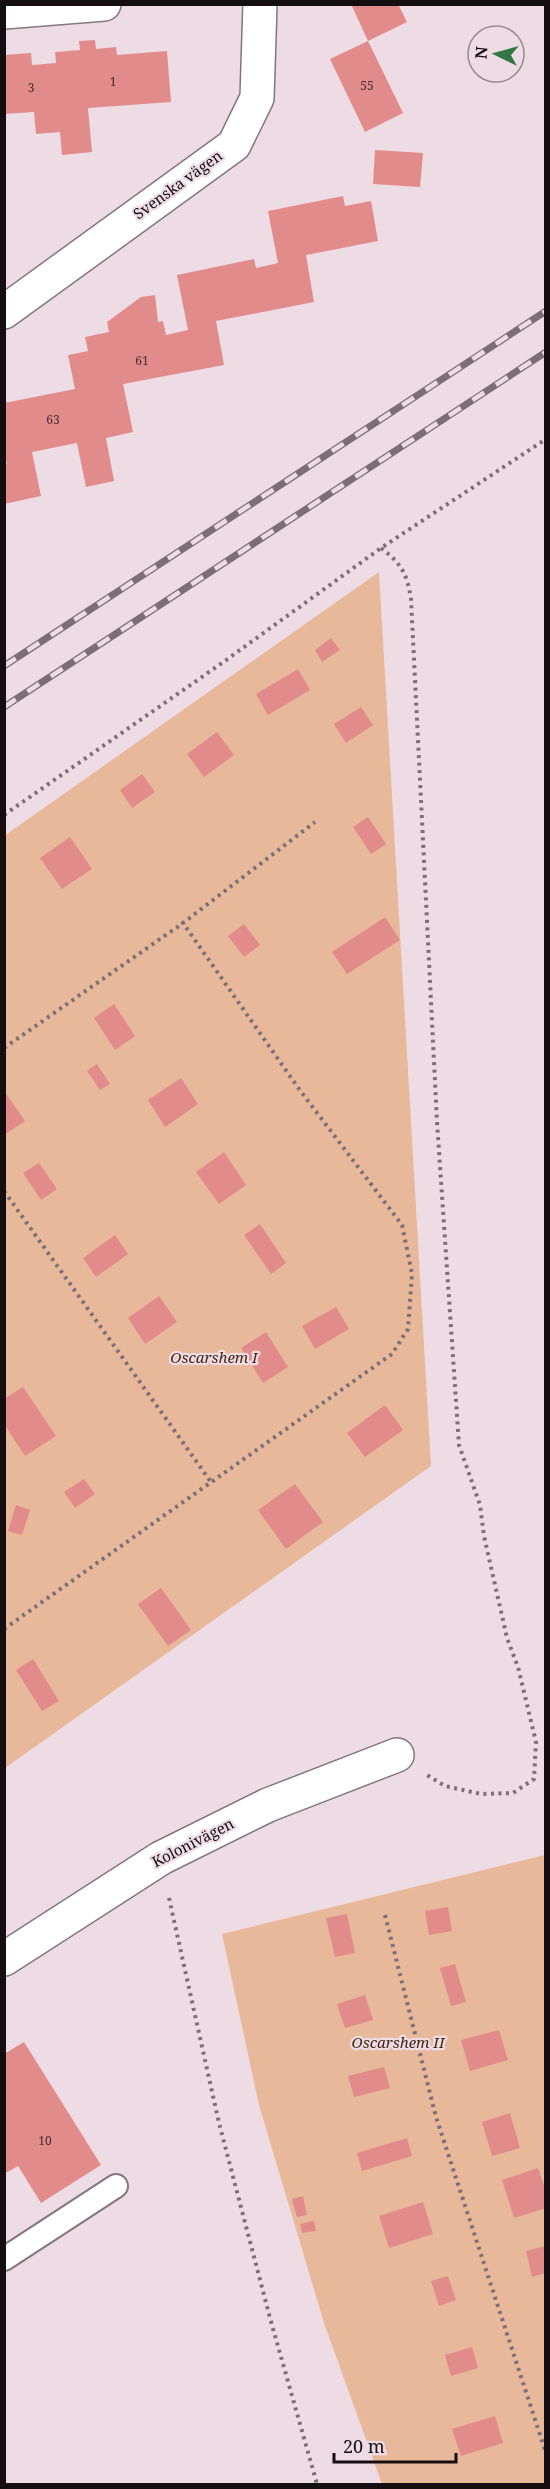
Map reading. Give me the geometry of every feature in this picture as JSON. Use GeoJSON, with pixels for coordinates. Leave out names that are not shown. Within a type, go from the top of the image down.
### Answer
{"type":"FeatureCollection","features":[{"type":"Feature","properties":{"kind":"street"},"geometry":{"type":"LineString","coordinates":[[4,12],[104,4]]}},
{"type":"Feature","properties":{"kind":"street","name":"Svenska vägen"},"geometry":{"type":"LineString","coordinates":[[4,312],[234,145],[257,98],[260,4]]}},
{"type":"Feature","properties":{"kind":"street","name":"Kolonivägen"},"geometry":{"type":"LineString","coordinates":[[4,1959],[161,1858],[268,1805],[397,1755]]}},
{"type":"Feature","properties":{"kind":"lane"},"geometry":{"type":"LineString","coordinates":[[4,2259],[116,2186]]}},
{"type":"Feature","properties":{"kind":"path"},"geometry":{"type":"LineString","coordinates":[[4,815],[222,663],[381,548],[546,439]]}},
{"type":"Feature","properties":{"kind":"path"},"geometry":{"type":"LineString","coordinates":[[381,548],[395,558],[408,577],[411,599],[437,1122],[459,1445],[480,1505],[484,1536],[507,1638],[518,1667],[536,1742],[534,1779],[513,1793],[481,1794],[445,1786],[397,1755]]}},
{"type":"Feature","properties":{"kind":"path"},"geometry":{"type":"LineString","coordinates":[[4,1048],[183,922],[315,822]]}},
{"type":"Feature","properties":{"kind":"path"},"geometry":{"type":"LineString","coordinates":[[4,1629],[392,1354],[408,1329],[412,1274],[402,1225],[299,1089],[183,922]]}},
{"type":"Feature","properties":{"kind":"path"},"geometry":{"type":"LineString","coordinates":[[4,1191],[211,1482]]}},
{"type":"Feature","properties":{"kind":"path"},"geometry":{"type":"LineString","coordinates":[[161,1858],[219,2123],[270,2318],[317,2484]]}},
{"type":"Feature","properties":{"kind":"path"},"geometry":{"type":"LineString","coordinates":[[385,1915],[435,2117],[537,2434],[546,2453]]}},
{"type":"Feature","properties":{"kind":"green space","name":"Oscarshem I"},"geometry":{"type":"Polygon","coordinates":[[[379,572],[431,1466],[5,1768],[4,836],[379,572]]]}},
{"type":"Feature","properties":{"kind":"green space","name":"Oscarshem II"},"geometry":{"type":"Polygon","coordinates":[[[545,1855],[545,2484],[382,2484],[324,2323],[259,2105],[222,1934],[545,1855]]]}},
{"type":"Feature","properties":{"kind":"building"},"geometry":{"type":"Polygon","coordinates":[[[351,4],[398,4],[407,22],[368,41],[351,4]]]}},
{"type":"Feature","properties":{"kind":"building"},"geometry":{"type":"Polygon","coordinates":[[[95,40],[96,49],[116,47],[117,55],[167,51],[171,102],[88,108],[92,152],[62,155],[60,132],[36,134],[34,112],[4,114],[4,55],[31,53],[32,65],[56,63],[55,52],[80,50],[79,41],[95,40]]]}},
{"type":"Feature","properties":{"kind":"building"},"geometry":{"type":"Polygon","coordinates":[[[368,41],[403,113],[365,132],[330,59],[368,41]]]}},
{"type":"Feature","properties":{"kind":"building"},"geometry":{"type":"Polygon","coordinates":[[[375,150],[423,153],[420,187],[373,184],[375,150]]]}},
{"type":"Feature","properties":{"kind":"building"},"geometry":{"type":"Polygon","coordinates":[[[343,196],[345,206],[371,201],[378,241],[306,255],[314,302],[216,321],[224,365],[123,384],[133,432],[106,438],[114,481],[86,487],[77,443],[32,452],[41,496],[4,504],[4,465],[7,464],[4,452],[4,403],[75,389],[68,355],[88,351],[85,337],[109,332],[107,322],[141,297],[155,295],[158,322],[163,321],[166,335],[188,330],[177,275],[254,259],[256,268],[278,263],[268,211],[343,196]]]}},
{"type":"Feature","properties":{"kind":"building"},"geometry":{"type":"Polygon","coordinates":[[[331,638],[340,650],[322,662],[315,650],[331,638]]]}},
{"type":"Feature","properties":{"kind":"building"},"geometry":{"type":"Polygon","coordinates":[[[298,669],[310,690],[268,715],[256,694],[298,669]]]}},
{"type":"Feature","properties":{"kind":"building"},"geometry":{"type":"Polygon","coordinates":[[[361,707],[373,725],[346,743],[334,724],[361,707]]]}},
{"type":"Feature","properties":{"kind":"building"},"geometry":{"type":"Polygon","coordinates":[[[217,732],[234,755],[204,777],[187,754],[217,732]]]}},
{"type":"Feature","properties":{"kind":"building"},"geometry":{"type":"Polygon","coordinates":[[[142,774],[155,792],[132,808],[120,790],[142,774]]]}},
{"type":"Feature","properties":{"kind":"building"},"geometry":{"type":"Polygon","coordinates":[[[368,817],[386,844],[371,854],[353,827],[368,817]]]}},
{"type":"Feature","properties":{"kind":"building"},"geometry":{"type":"Polygon","coordinates":[[[70,837],[92,869],[62,889],[40,858],[70,837]]]}},
{"type":"Feature","properties":{"kind":"building"},"geometry":{"type":"Polygon","coordinates":[[[385,917],[400,940],[347,974],[332,952],[385,917]]]}},
{"type":"Feature","properties":{"kind":"building"},"geometry":{"type":"Polygon","coordinates":[[[244,924],[260,945],[244,957],[228,936],[244,924]]]}},
{"type":"Feature","properties":{"kind":"building"},"geometry":{"type":"Polygon","coordinates":[[[114,1004],[135,1036],[115,1050],[94,1018],[114,1004]]]}},
{"type":"Feature","properties":{"kind":"building"},"geometry":{"type":"Polygon","coordinates":[[[97,1064],[110,1084],[100,1090],[87,1071],[97,1064]]]}},
{"type":"Feature","properties":{"kind":"building"},"geometry":{"type":"Polygon","coordinates":[[[181,1078],[198,1104],[165,1127],[148,1100],[181,1078]]]}},
{"type":"Feature","properties":{"kind":"building"},"geometry":{"type":"Polygon","coordinates":[[[4,1091],[25,1121],[4,1135],[4,1091]]]}},
{"type":"Feature","properties":{"kind":"building"},"geometry":{"type":"Polygon","coordinates":[[[224,1152],[246,1185],[219,1204],[196,1172],[224,1152]]]}},
{"type":"Feature","properties":{"kind":"building"},"geometry":{"type":"Polygon","coordinates":[[[39,1163],[57,1189],[41,1200],[23,1173],[39,1163]]]}},
{"type":"Feature","properties":{"kind":"building"},"geometry":{"type":"Polygon","coordinates":[[[260,1224],[286,1263],[271,1274],[244,1235],[260,1224]]]}},
{"type":"Feature","properties":{"kind":"building"},"geometry":{"type":"Polygon","coordinates":[[[115,1235],[128,1254],[96,1277],[83,1258],[115,1235]]]}},
{"type":"Feature","properties":{"kind":"building"},"geometry":{"type":"Polygon","coordinates":[[[159,1296],[177,1322],[145,1344],[128,1318],[159,1296]]]}},
{"type":"Feature","properties":{"kind":"building"},"geometry":{"type":"Polygon","coordinates":[[[336,1307],[349,1329],[315,1349],[302,1326],[336,1307]]]}},
{"type":"Feature","properties":{"kind":"building"},"geometry":{"type":"Polygon","coordinates":[[[266,1332],[288,1367],[263,1383],[241,1348],[266,1332]]]}},
{"type":"Feature","properties":{"kind":"building"},"geometry":{"type":"Polygon","coordinates":[[[23,1387],[56,1436],[25,1456],[4,1424],[4,1399],[23,1387]]]}},
{"type":"Feature","properties":{"kind":"building"},"geometry":{"type":"Polygon","coordinates":[[[385,1405],[403,1430],[365,1457],[347,1433],[385,1405]]]}},
{"type":"Feature","properties":{"kind":"building"},"geometry":{"type":"Polygon","coordinates":[[[84,1479],[95,1494],[75,1508],[64,1492],[84,1479]]]}},
{"type":"Feature","properties":{"kind":"building"},"geometry":{"type":"Polygon","coordinates":[[[295,1484],[323,1522],[286,1549],[258,1510],[295,1484]]]}},
{"type":"Feature","properties":{"kind":"building"},"geometry":{"type":"Polygon","coordinates":[[[16,1505],[30,1510],[22,1535],[8,1531],[16,1505]]]}},
{"type":"Feature","properties":{"kind":"building"},"geometry":{"type":"Polygon","coordinates":[[[161,1588],[191,1630],[168,1646],[138,1604],[161,1588]]]}},
{"type":"Feature","properties":{"kind":"building"},"geometry":{"type":"Polygon","coordinates":[[[33,1659],[59,1701],[42,1711],[16,1670],[33,1659]]]}},
{"type":"Feature","properties":{"kind":"building"},"geometry":{"type":"Polygon","coordinates":[[[448,1907],[452,1931],[429,1935],[425,1911],[448,1907]]]}},
{"type":"Feature","properties":{"kind":"building"},"geometry":{"type":"Polygon","coordinates":[[[347,1914],[355,1953],[335,1957],[326,1918],[347,1914]]]}},
{"type":"Feature","properties":{"kind":"building"},"geometry":{"type":"Polygon","coordinates":[[[455,1964],[466,2002],[451,2006],[440,1968],[455,1964]]]}},
{"type":"Feature","properties":{"kind":"building"},"geometry":{"type":"Polygon","coordinates":[[[365,1995],[373,2020],[345,2028],[337,2004],[365,1995]]]}},
{"type":"Feature","properties":{"kind":"building"},"geometry":{"type":"Polygon","coordinates":[[[499,2030],[508,2060],[470,2071],[461,2040],[499,2030]]]}},
{"type":"Feature","properties":{"kind":"building"},"geometry":{"type":"Polygon","coordinates":[[[24,2042],[101,2165],[41,2203],[18,2166],[4,2174],[4,2054],[24,2042]]]}},
{"type":"Feature","properties":{"kind":"building"},"geometry":{"type":"Polygon","coordinates":[[[384,2067],[390,2088],[354,2097],[348,2076],[384,2067]]]}},
{"type":"Feature","properties":{"kind":"building"},"geometry":{"type":"Polygon","coordinates":[[[510,2113],[520,2148],[492,2156],[482,2122],[510,2113]]]}},
{"type":"Feature","properties":{"kind":"building"},"geometry":{"type":"Polygon","coordinates":[[[407,2138],[412,2156],[362,2171],[357,2153],[407,2138]]]}},
{"type":"Feature","properties":{"kind":"building"},"geometry":{"type":"Polygon","coordinates":[[[538,2168],[546,2191],[546,2208],[514,2218],[502,2180],[538,2168]]]}},
{"type":"Feature","properties":{"kind":"building"},"geometry":{"type":"Polygon","coordinates":[[[303,2196],[307,2215],[297,2217],[292,2199],[303,2196]]]}},
{"type":"Feature","properties":{"kind":"building"},"geometry":{"type":"Polygon","coordinates":[[[423,2202],[433,2234],[389,2248],[379,2216],[423,2202]]]}},
{"type":"Feature","properties":{"kind":"building"},"geometry":{"type":"Polygon","coordinates":[[[314,2221],[316,2231],[302,2233],[300,2224],[314,2221]]]}},
{"type":"Feature","properties":{"kind":"building"},"geometry":{"type":"Polygon","coordinates":[[[546,2246],[546,2273],[532,2277],[526,2251],[546,2246]]]}},
{"type":"Feature","properties":{"kind":"building"},"geometry":{"type":"Polygon","coordinates":[[[448,2276],[456,2300],[439,2306],[431,2281],[448,2276]]]}},
{"type":"Feature","properties":{"kind":"building"},"geometry":{"type":"Polygon","coordinates":[[[472,2347],[478,2368],[451,2376],[445,2355],[472,2347]]]}},
{"type":"Feature","properties":{"kind":"building"},"geometry":{"type":"Polygon","coordinates":[[[495,2416],[503,2443],[461,2456],[452,2429],[495,2416]]]}},
{"type":"Feature","properties":{"kind":"railway"},"geometry":{"type":"LineString","coordinates":[[4,666],[546,311]]}},
{"type":"Feature","properties":{"kind":"railway"},"geometry":{"type":"LineString","coordinates":[[4,707],[546,352]]}}]}
